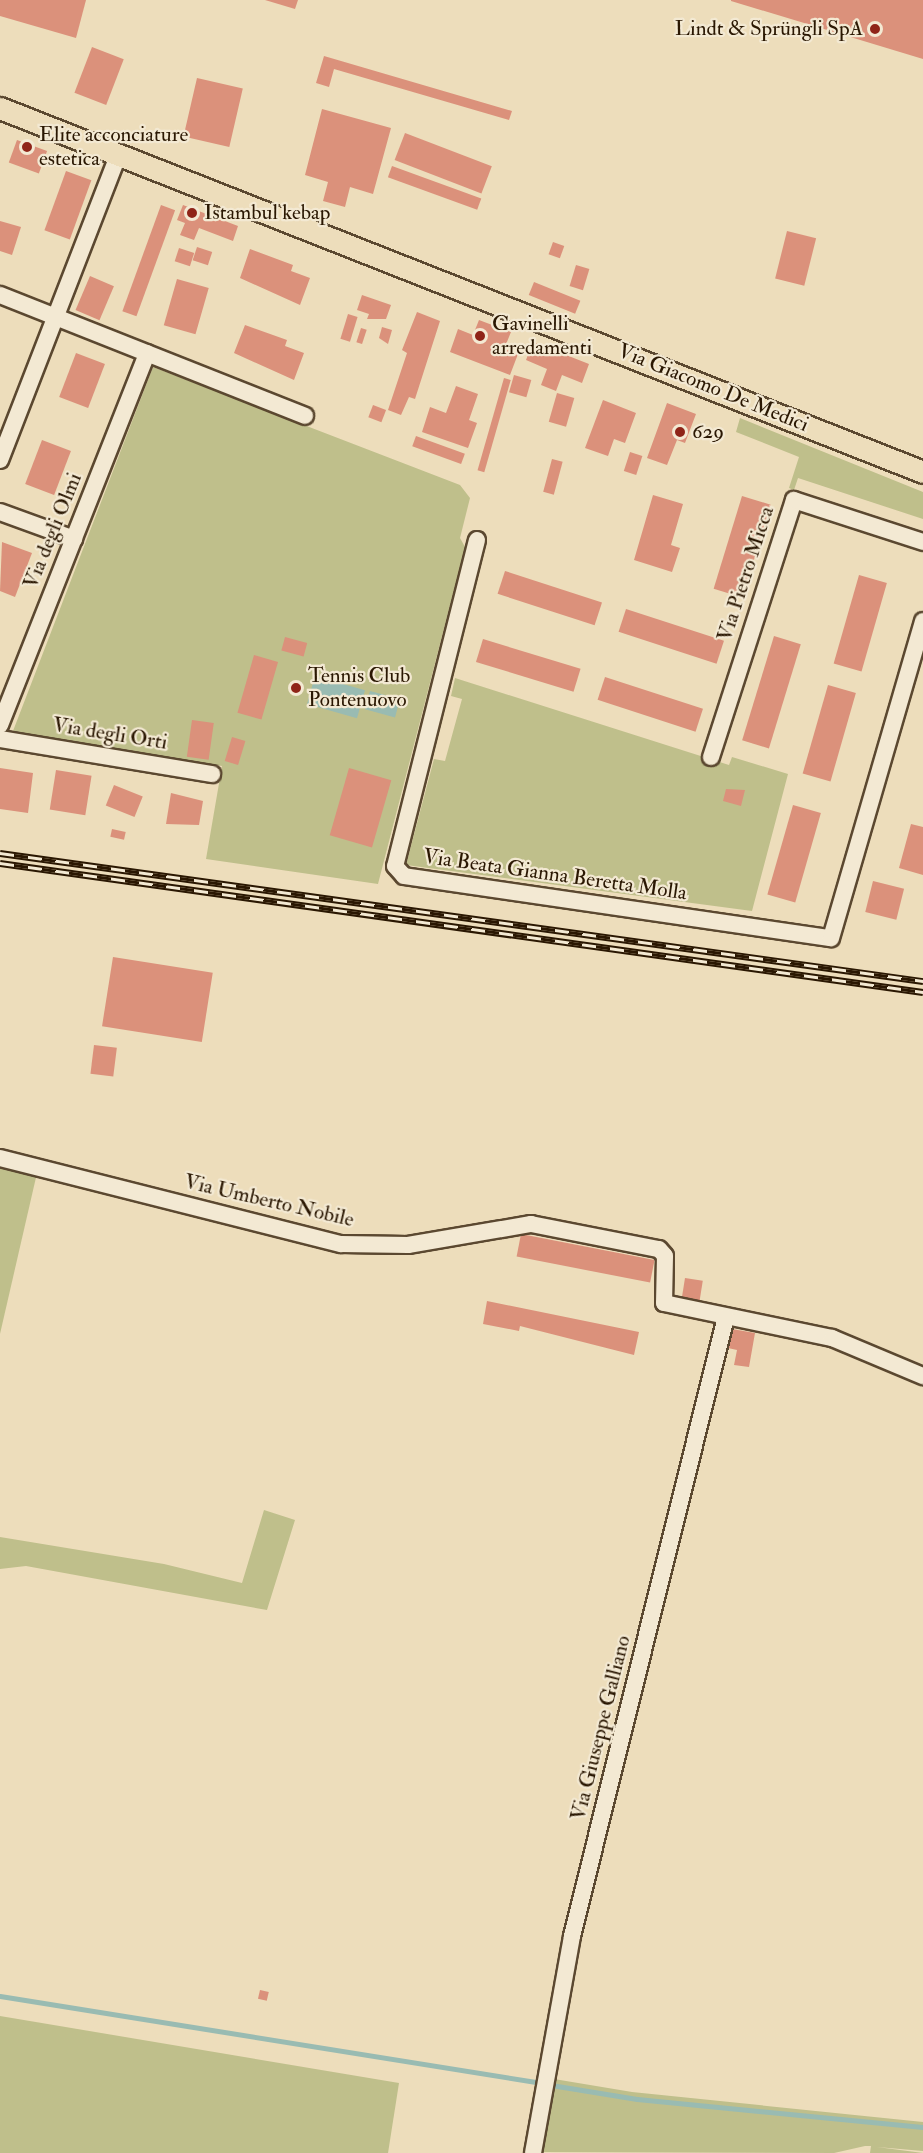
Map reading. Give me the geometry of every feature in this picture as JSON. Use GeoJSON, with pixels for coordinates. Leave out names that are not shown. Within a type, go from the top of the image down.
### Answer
{"type":"FeatureCollection","features":[{"type":"Feature","properties":{"kind":"main road","name":"Via Giacomo De Medici"},"geometry":{"type":"LineString","coordinates":[[0,108],[923,472]]}},
{"type":"Feature","properties":{"kind":"street"},"geometry":{"type":"LineString","coordinates":[[0,460],[118,155]]}},
{"type":"Feature","properties":{"kind":"street"},"geometry":{"type":"LineString","coordinates":[[0,295],[305,416]]}},
{"type":"Feature","properties":{"kind":"street","name":"Via degli Olmi"},"geometry":{"type":"LineString","coordinates":[[0,725],[147,353]]}},
{"type":"Feature","properties":{"kind":"street","name":"Via Pietro Micca"},"geometry":{"type":"LineString","coordinates":[[711,757],[794,500],[923,542]]}},
{"type":"Feature","properties":{"kind":"street"},"geometry":{"type":"LineString","coordinates":[[0,512],[74,539]]}},
{"type":"Feature","properties":{"kind":"street","name":"Via Beata Gianna Beretta Molla"},"geometry":{"type":"LineString","coordinates":[[477,540],[395,866],[404,876],[831,938],[917,664]]}},
{"type":"Feature","properties":{"kind":"street"},"geometry":{"type":"LineString","coordinates":[[917,664],[923,621]]}},
{"type":"Feature","properties":{"kind":"street","name":"Via degli Orti"},"geometry":{"type":"LineString","coordinates":[[0,739],[212,774]]}},
{"type":"Feature","properties":{"kind":"street","name":"Via Umberto Nobile"},"geometry":{"type":"LineString","coordinates":[[0,1158],[341,1244],[408,1245],[531,1224],[659,1249],[665,1256],[661,1299],[726,1317]]}},
{"type":"Feature","properties":{"kind":"street"},"geometry":{"type":"LineString","coordinates":[[726,1317],[832,1338],[923,1376]]}},
{"type":"Feature","properties":{"kind":"street","name":"Via Giuseppe Galliano"},"geometry":{"type":"LineString","coordinates":[[533,2153],[572,1936],[726,1317]]}},
{"type":"Feature","properties":{"kind":"green space","name":"Tennis Club Pontenuovo"},"geometry":{"type":"Polygon","coordinates":[[[153,367],[460,485],[470,498],[460,538],[465,547],[378,884],[206,859],[222,766],[13,731],[153,367]]]}},
{"type":"Feature","properties":{"kind":"green space"},"geometry":{"type":"Polygon","coordinates":[[[740,418],[923,492],[923,519],[798,478],[794,490],[789,488],[799,457],[736,432],[740,418]]]}},
{"type":"Feature","properties":{"kind":"green space"},"geometry":{"type":"Polygon","coordinates":[[[455,678],[729,765],[732,757],[788,774],[752,911],[406,865],[434,759],[445,761],[462,699],[451,696],[455,678]]]}},
{"type":"Feature","properties":{"kind":"green space"},"geometry":{"type":"Polygon","coordinates":[[[0,1165],[37,1173],[0,1334],[0,1165]]]}},
{"type":"Feature","properties":{"kind":"green space"},"geometry":{"type":"Polygon","coordinates":[[[264,1510],[295,1520],[267,1610],[26,1566],[0,1569],[0,1537],[164,1564],[242,1583],[264,1510]]]}},
{"type":"Feature","properties":{"kind":"green space"},"geometry":{"type":"Polygon","coordinates":[[[0,2016],[399,2083],[388,2153],[0,2153],[0,2016]]]}},
{"type":"Feature","properties":{"kind":"green space"},"geometry":{"type":"Polygon","coordinates":[[[554,2079],[632,2092],[923,2122],[923,2151],[877,2147],[923,2153],[870,2153],[871,2146],[834,2153],[543,2152],[554,2079]]]}},
{"type":"Feature","properties":{"kind":"water"},"geometry":{"type":"Polygon","coordinates":[[[315,676],[365,690],[357,718],[307,704],[315,676]]]}},
{"type":"Feature","properties":{"kind":"water"},"geometry":{"type":"Polygon","coordinates":[[[370,691],[400,699],[395,717],[365,709],[370,691]]]}},
{"type":"Feature","properties":{"kind":"building"},"geometry":{"type":"Polygon","coordinates":[[[0,0],[86,0],[76,38],[0,16],[0,0]]]}},
{"type":"Feature","properties":{"kind":"building"},"geometry":{"type":"Polygon","coordinates":[[[265,0],[298,0],[295,9],[265,0]]]}},
{"type":"Feature","properties":{"kind":"building","name":"Lindt & Sprüngli SpA"},"geometry":{"type":"Polygon","coordinates":[[[923,0],[923,59],[731,1],[923,0]]]}},
{"type":"Feature","properties":{"kind":"building"},"geometry":{"type":"Polygon","coordinates":[[[92,47],[124,59],[106,105],[74,93],[92,47]]]}},
{"type":"Feature","properties":{"kind":"building"},"geometry":{"type":"Polygon","coordinates":[[[324,56],[512,111],[509,120],[334,69],[329,87],[316,83],[324,56]]]}},
{"type":"Feature","properties":{"kind":"building"},"geometry":{"type":"Polygon","coordinates":[[[197,78],[243,89],[229,147],[184,136],[197,78]]]}},
{"type":"Feature","properties":{"kind":"building"},"geometry":{"type":"Polygon","coordinates":[[[322,109],[391,128],[373,194],[350,187],[345,207],[323,201],[328,182],[305,175],[322,109]]]}},
{"type":"Feature","properties":{"kind":"building"},"geometry":{"type":"Polygon","coordinates":[[[405,133],[492,166],[481,193],[395,160],[405,133]]]}},
{"type":"Feature","properties":{"kind":"building"},"geometry":{"type":"Polygon","coordinates":[[[17,140],[47,151],[39,173],[9,163],[17,140]]]}},
{"type":"Feature","properties":{"kind":"building"},"geometry":{"type":"Polygon","coordinates":[[[392,166],[481,198],[477,210],[388,177],[392,166]]]}},
{"type":"Feature","properties":{"kind":"building"},"geometry":{"type":"Polygon","coordinates":[[[66,171],[91,180],[70,239],[44,230],[66,171]]]}},
{"type":"Feature","properties":{"kind":"building"},"geometry":{"type":"Polygon","coordinates":[[[161,205],[175,210],[136,316],[122,311],[161,205]]]}},
{"type":"Feature","properties":{"kind":"building"},"geometry":{"type":"Polygon","coordinates":[[[183,205],[238,226],[233,241],[199,228],[194,240],[180,235],[185,223],[177,220],[183,205]]]}},
{"type":"Feature","properties":{"kind":"building"},"geometry":{"type":"Polygon","coordinates":[[[0,221],[21,227],[12,255],[0,251],[0,221]]]}},
{"type":"Feature","properties":{"kind":"building"},"geometry":{"type":"Polygon","coordinates":[[[787,231],[816,238],[804,286],[775,279],[787,231]]]}},
{"type":"Feature","properties":{"kind":"building"},"geometry":{"type":"Polygon","coordinates":[[[553,242],[564,246],[560,258],[549,254],[553,242]]]}},
{"type":"Feature","properties":{"kind":"building"},"geometry":{"type":"Polygon","coordinates":[[[197,247],[212,252],[208,265],[193,260],[197,247]]]}},
{"type":"Feature","properties":{"kind":"building"},"geometry":{"type":"Polygon","coordinates":[[[179,248],[194,253],[190,266],[175,261],[179,248]]]}},
{"type":"Feature","properties":{"kind":"building"},"geometry":{"type":"Polygon","coordinates":[[[250,249],[293,265],[291,271],[310,278],[300,305],[240,278],[250,249]]]}},
{"type":"Feature","properties":{"kind":"building"},"geometry":{"type":"Polygon","coordinates":[[[576,265],[589,269],[583,290],[570,286],[576,265]]]}},
{"type":"Feature","properties":{"kind":"building"},"geometry":{"type":"Polygon","coordinates":[[[90,276],[114,286],[99,320],[76,310],[90,276]]]}},
{"type":"Feature","properties":{"kind":"building"},"geometry":{"type":"Polygon","coordinates":[[[177,279],[209,288],[195,334],[164,325],[177,279]]]}},
{"type":"Feature","properties":{"kind":"building"},"geometry":{"type":"Polygon","coordinates":[[[534,282],[580,301],[575,314],[529,295],[534,282]]]}},
{"type":"Feature","properties":{"kind":"building"},"geometry":{"type":"Polygon","coordinates":[[[362,295],[391,305],[386,319],[367,319],[369,314],[357,310],[362,295]]]}},
{"type":"Feature","properties":{"kind":"building"},"geometry":{"type":"Polygon","coordinates":[[[417,312],[440,321],[415,399],[409,397],[401,415],[388,410],[407,353],[402,350],[417,312]]]}},
{"type":"Feature","properties":{"kind":"building"},"geometry":{"type":"Polygon","coordinates":[[[348,314],[358,317],[350,342],[340,339],[348,314]]]}},
{"type":"Feature","properties":{"kind":"building"},"geometry":{"type":"Polygon","coordinates":[[[479,320],[511,332],[504,349],[518,354],[510,375],[450,352],[458,329],[473,335],[479,320]]]}},
{"type":"Feature","properties":{"kind":"building"},"geometry":{"type":"Polygon","coordinates":[[[245,325],[287,340],[285,346],[304,353],[294,380],[234,353],[245,325]]]}},
{"type":"Feature","properties":{"kind":"building"},"geometry":{"type":"Polygon","coordinates":[[[382,327],[392,330],[388,344],[379,338],[382,327]]]}},
{"type":"Feature","properties":{"kind":"building"},"geometry":{"type":"Polygon","coordinates":[[[361,328],[367,330],[362,344],[356,342],[361,328]]]}},
{"type":"Feature","properties":{"kind":"building"},"geometry":{"type":"Polygon","coordinates":[[[533,342],[589,364],[582,383],[562,375],[556,391],[541,385],[547,369],[526,360],[533,342]]]}},
{"type":"Feature","properties":{"kind":"building"},"geometry":{"type":"Polygon","coordinates":[[[76,353],[105,364],[88,408],[59,397],[76,353]]]}},
{"type":"Feature","properties":{"kind":"building"},"geometry":{"type":"Polygon","coordinates":[[[514,375],[531,380],[526,397],[509,392],[514,375]]]}},
{"type":"Feature","properties":{"kind":"building"},"geometry":{"type":"Polygon","coordinates":[[[504,378],[511,380],[484,472],[478,470],[504,378]]]}},
{"type":"Feature","properties":{"kind":"building"},"geometry":{"type":"Polygon","coordinates":[[[456,386],[478,394],[469,420],[477,423],[468,448],[422,432],[430,407],[446,413],[456,386]]]}},
{"type":"Feature","properties":{"kind":"building"},"geometry":{"type":"Polygon","coordinates":[[[557,393],[574,398],[566,427],[549,422],[557,393]]]}},
{"type":"Feature","properties":{"kind":"building"},"geometry":{"type":"Polygon","coordinates":[[[603,400],[636,413],[625,443],[614,439],[608,456],[585,448],[603,400]]]}},
{"type":"Feature","properties":{"kind":"building"},"geometry":{"type":"Polygon","coordinates":[[[667,403],[696,414],[685,443],[677,440],[667,465],[647,458],[667,403]]]}},
{"type":"Feature","properties":{"kind":"building"},"geometry":{"type":"Polygon","coordinates":[[[373,405],[386,410],[381,422],[368,417],[373,405]]]}},
{"type":"Feature","properties":{"kind":"building"},"geometry":{"type":"Polygon","coordinates":[[[416,436],[465,454],[461,464],[412,446],[416,436]]]}},
{"type":"Feature","properties":{"kind":"building"},"geometry":{"type":"Polygon","coordinates":[[[42,440],[71,451],[54,495],[25,484],[42,440]]]}},
{"type":"Feature","properties":{"kind":"building"},"geometry":{"type":"Polygon","coordinates":[[[630,452],[642,456],[636,475],[624,471],[630,452]]]}},
{"type":"Feature","properties":{"kind":"building"},"geometry":{"type":"Polygon","coordinates":[[[552,459],[563,462],[554,495],[543,492],[552,459]]]}},
{"type":"Feature","properties":{"kind":"building"},"geometry":{"type":"Polygon","coordinates":[[[653,495],[683,504],[671,545],[680,548],[672,572],[634,560],[653,495]]]}},
{"type":"Feature","properties":{"kind":"building"},"geometry":{"type":"Polygon","coordinates":[[[742,496],[771,505],[742,598],[714,589],[742,496]]]}},
{"type":"Feature","properties":{"kind":"building"},"geometry":{"type":"Polygon","coordinates":[[[2,542],[32,553],[15,597],[0,591],[2,542]]]}},
{"type":"Feature","properties":{"kind":"building"},"geometry":{"type":"Polygon","coordinates":[[[505,571],[602,603],[595,625],[498,594],[505,571]]]}},
{"type":"Feature","properties":{"kind":"building"},"geometry":{"type":"Polygon","coordinates":[[[859,575],[887,583],[862,671],[834,663],[859,575]]]}},
{"type":"Feature","properties":{"kind":"building"},"geometry":{"type":"Polygon","coordinates":[[[626,609],[724,641],[717,664],[619,632],[626,609]]]}},
{"type":"Feature","properties":{"kind":"building"},"geometry":{"type":"Polygon","coordinates":[[[774,636],[801,644],[769,748],[742,740],[774,636]]]}},
{"type":"Feature","properties":{"kind":"building"},"geometry":{"type":"Polygon","coordinates":[[[285,637],[307,643],[304,656],[281,651],[285,637]]]}},
{"type":"Feature","properties":{"kind":"building"},"geometry":{"type":"Polygon","coordinates":[[[483,639],[581,669],[574,692],[476,662],[483,639]]]}},
{"type":"Feature","properties":{"kind":"building"},"geometry":{"type":"Polygon","coordinates":[[[254,655],[278,662],[261,720],[237,713],[254,655]]]}},
{"type":"Feature","properties":{"kind":"building"},"geometry":{"type":"Polygon","coordinates":[[[605,677],[703,709],[696,732],[598,700],[605,677]]]}},
{"type":"Feature","properties":{"kind":"building"},"geometry":{"type":"Polygon","coordinates":[[[828,685],[856,693],[831,781],[803,773],[828,685]]]}},
{"type":"Feature","properties":{"kind":"building"},"geometry":{"type":"Polygon","coordinates":[[[192,720],[214,723],[209,760],[187,757],[192,720]]]}},
{"type":"Feature","properties":{"kind":"building"},"geometry":{"type":"Polygon","coordinates":[[[232,737],[245,741],[238,765],[225,761],[232,737]]]}},
{"type":"Feature","properties":{"kind":"building"},"geometry":{"type":"Polygon","coordinates":[[[0,768],[33,773],[28,813],[0,809],[0,768]]]}},
{"type":"Feature","properties":{"kind":"building"},"geometry":{"type":"Polygon","coordinates":[[[349,768],[391,780],[372,847],[330,835],[349,768]]]}},
{"type":"Feature","properties":{"kind":"building"},"geometry":{"type":"Polygon","coordinates":[[[56,770],[92,776],[85,815],[50,810],[56,770]]]}},
{"type":"Feature","properties":{"kind":"building"},"geometry":{"type":"Polygon","coordinates":[[[114,785],[143,797],[135,817],[106,805],[114,785]]]}},
{"type":"Feature","properties":{"kind":"building"},"geometry":{"type":"Polygon","coordinates":[[[726,789],[745,790],[741,806],[723,801],[726,789]]]}},
{"type":"Feature","properties":{"kind":"building"},"geometry":{"type":"Polygon","coordinates":[[[171,793],[203,801],[199,825],[166,824],[171,793]]]}},
{"type":"Feature","properties":{"kind":"building"},"geometry":{"type":"Polygon","coordinates":[[[793,805],[821,813],[795,902],[767,894],[793,805]]]}},
{"type":"Feature","properties":{"kind":"building"},"geometry":{"type":"Polygon","coordinates":[[[911,824],[923,827],[923,875],[899,868],[911,824]]]}},
{"type":"Feature","properties":{"kind":"building"},"geometry":{"type":"Polygon","coordinates":[[[112,829],[126,832],[124,840],[110,837],[112,829]]]}},
{"type":"Feature","properties":{"kind":"building"},"geometry":{"type":"Polygon","coordinates":[[[873,881],[904,889],[896,920],[865,912],[873,881]]]}},
{"type":"Feature","properties":{"kind":"building"},"geometry":{"type":"Polygon","coordinates":[[[113,957],[213,973],[202,1042],[102,1026],[113,957]]]}},
{"type":"Feature","properties":{"kind":"building"},"geometry":{"type":"Polygon","coordinates":[[[94,1045],[117,1048],[113,1077],[90,1074],[94,1045]]]}},
{"type":"Feature","properties":{"kind":"building"},"geometry":{"type":"Polygon","coordinates":[[[521,1234],[655,1260],[650,1283],[517,1257],[521,1234]]]}},
{"type":"Feature","properties":{"kind":"building"},"geometry":{"type":"Polygon","coordinates":[[[685,1278],[703,1281],[699,1303],[682,1300],[685,1278]]]}},
{"type":"Feature","properties":{"kind":"building"},"geometry":{"type":"Polygon","coordinates":[[[487,1301],[639,1332],[634,1355],[520,1326],[519,1331],[483,1324],[487,1301]]]}},
{"type":"Feature","properties":{"kind":"building"},"geometry":{"type":"Polygon","coordinates":[[[732,1329],[755,1333],[749,1367],[734,1365],[737,1350],[728,1348],[732,1329]]]}},
{"type":"Feature","properties":{"kind":"building"},"geometry":{"type":"Polygon","coordinates":[[[260,1990],[269,1992],[267,2001],[258,1999],[260,1990]]]}},
{"type":"Feature","properties":{"kind":"waterway"},"geometry":{"type":"LineString","coordinates":[[0,1996],[542,2083]]}},
{"type":"Feature","properties":{"kind":"waterway"},"geometry":{"type":"LineString","coordinates":[[551,2085],[637,2099],[923,2127]]}},
{"type":"Feature","properties":{"kind":"railway"},"geometry":{"type":"LineString","coordinates":[[0,853],[923,981]]}},
{"type":"Feature","properties":{"kind":"railway"},"geometry":{"type":"LineString","coordinates":[[0,863],[923,992]]}},
{"type":"Feature","properties":{"kind":"place","name":"Lindt & Sprüngli SpA"},"geometry":{"type":"Point","coordinates":[875,29]}},
{"type":"Feature","properties":{"kind":"place","name":"Elite acconciature estetica"},"geometry":{"type":"Point","coordinates":[27,147]}},
{"type":"Feature","properties":{"kind":"place","name":"Istambul kebap"},"geometry":{"type":"Point","coordinates":[192,213]}},
{"type":"Feature","properties":{"kind":"place","name":"Gavinelli arredamenti"},"geometry":{"type":"Point","coordinates":[480,336]}},
{"type":"Feature","properties":{"kind":"place","name":"629"},"geometry":{"type":"Point","coordinates":[680,432]}},
{"type":"Feature","properties":{"kind":"place","name":"Tennis Club Pontenuovo"},"geometry":{"type":"Point","coordinates":[296,688]}}]}
